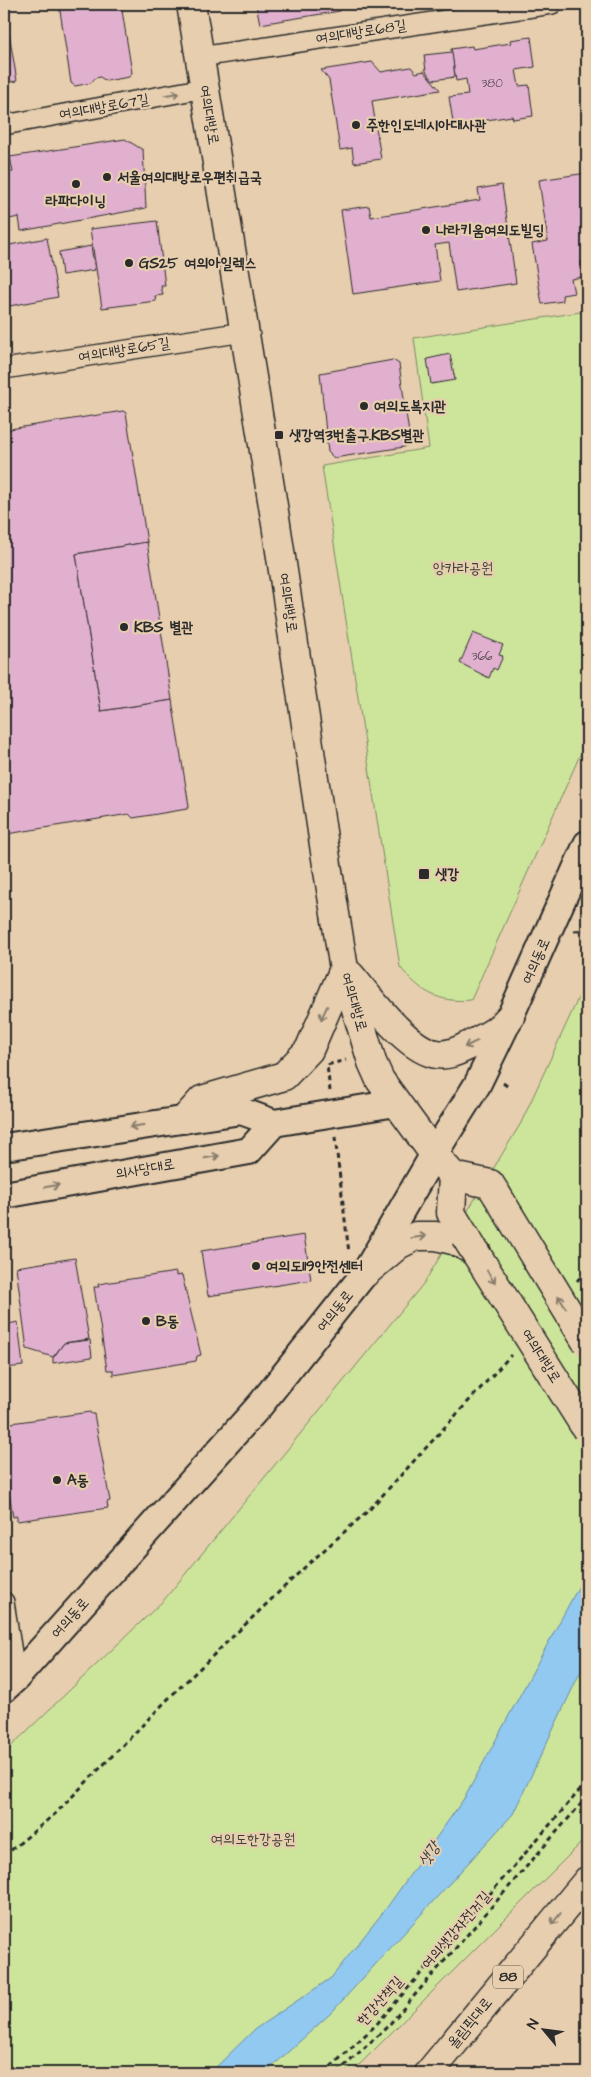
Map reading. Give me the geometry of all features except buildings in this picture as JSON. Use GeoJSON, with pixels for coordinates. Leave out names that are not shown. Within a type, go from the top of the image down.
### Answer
{"type":"FeatureCollection","features":[{"type":"Feature","properties":{"kind":"main road","name":"여의대방로"},"geometry":{"type":"LineString","coordinates":[[191,4],[276,524],[326,865],[344,969],[372,1062],[380,1080],[434,1154],[453,1176],[451,1213],[466,1243],[587,1430]]}},
{"type":"Feature","properties":{"kind":"main road","name":"여의동로"},"geometry":{"type":"LineString","coordinates":[[10,1684],[261,1404],[434,1154],[477,1084],[510,1017],[587,844]]}},
{"type":"Feature","properties":{"kind":"main road"},"geometry":{"type":"LineString","coordinates":[[185,1119],[202,1100],[284,1076],[308,1050],[344,969],[397,1029],[412,1043],[428,1052],[439,1055],[451,1054],[497,1032],[510,1017]]}},
{"type":"Feature","properties":{"kind":"main road"},"geometry":{"type":"LineString","coordinates":[[4,1147],[242,1111],[274,1123],[396,1102]]}},
{"type":"Feature","properties":{"kind":"main road","name":"의사당대로"},"geometry":{"type":"LineString","coordinates":[[4,1195],[249,1151],[274,1123]]}},
{"type":"Feature","properties":{"kind":"main road"},"geometry":{"type":"LineString","coordinates":[[453,1176],[490,1184],[587,1344]]}},
{"type":"Feature","properties":{"kind":"main road"},"geometry":{"type":"LineString","coordinates":[[357,1266],[416,1236],[436,1236],[466,1243]]}},
{"type":"Feature","properties":{"kind":"main road","name":"올림픽대로"},"geometry":{"type":"LineString","coordinates":[[429,2073],[587,1881]]}},
{"type":"Feature","properties":{"kind":"street","name":"여의대방로68길"},"geometry":{"type":"LineString","coordinates":[[200,57],[552,4]]}},
{"type":"Feature","properties":{"kind":"street","name":"여의대방로67길"},"geometry":{"type":"LineString","coordinates":[[4,125],[205,88]]}},
{"type":"Feature","properties":{"kind":"street","name":"여의대방로65길"},"geometry":{"type":"LineString","coordinates":[[4,368],[244,332]]}},
{"type":"Feature","properties":{"kind":"street"},"geometry":{"type":"LineString","coordinates":[[4,1602],[10,1684]]}},
{"type":"Feature","properties":{"kind":"path"},"geometry":{"type":"LineString","coordinates":[[327,1065],[357,1266]]}},
{"type":"Feature","properties":{"kind":"path"},"geometry":{"type":"LineString","coordinates":[[574,1285],[587,1270]]}},
{"type":"Feature","properties":{"kind":"path"},"geometry":{"type":"LineString","coordinates":[[4,1856],[56,1813],[172,1695],[305,1567],[369,1510],[515,1351]]}},
{"type":"Feature","properties":{"kind":"path","name":"한강산책길"},"geometry":{"type":"LineString","coordinates":[[324,2073],[376,2025],[587,1782]]}},
{"type":"Feature","properties":{"kind":"path","name":"여의샛강자전거길"},"geometry":{"type":"LineString","coordinates":[[338,2073],[388,2026],[587,1797]]}},
{"type":"Feature","properties":{"kind":"green space","name":"앙카라공원"},"geometry":{"type":"Polygon","coordinates":[[[587,311],[587,739],[471,1000],[449,1000],[423,989],[400,967],[322,466],[429,448],[414,338],[587,311]]]}},
{"type":"Feature","properties":{"kind":"green space","name":"여의도한강공원"},"geometry":{"type":"Polygon","coordinates":[[[587,979],[587,1837],[351,2073],[4,2073],[4,1753],[164,1600],[424,1283],[521,1123],[587,979]]]}},
{"type":"Feature","properties":{"kind":"water"},"geometry":{"type":"Polygon","coordinates":[[[587,1571],[587,1658],[513,1814],[331,2013],[265,2073],[210,2073],[255,2029],[331,1978],[388,1906],[465,1797],[587,1571]]]}},
{"type":"Feature","properties":{"kind":"place","name":"주한인도네시아대사관"},"geometry":{"type":"Point","coordinates":[356,125]}},
{"type":"Feature","properties":{"kind":"place","name":"서울여의대방로우편취급국"},"geometry":{"type":"Point","coordinates":[107,177]}},
{"type":"Feature","properties":{"kind":"place","name":"라파다이닝"},"geometry":{"type":"Point","coordinates":[76,184]}},
{"type":"Feature","properties":{"kind":"place","name":"나라키움여의도빌딩"},"geometry":{"type":"Point","coordinates":[426,230]}},
{"type":"Feature","properties":{"kind":"place","name":"GS25 여의아일렉스"},"geometry":{"type":"Point","coordinates":[129,263]}},
{"type":"Feature","properties":{"kind":"place","name":"여의도복지관"},"geometry":{"type":"Point","coordinates":[364,406]}},
{"type":"Feature","properties":{"kind":"place","name":"샛강역3번출구.KBS별관"},"geometry":{"type":"Point","coordinates":[279,435]}},
{"type":"Feature","properties":{"kind":"place","name":"KBS 별관"},"geometry":{"type":"Point","coordinates":[124,627]}},
{"type":"Feature","properties":{"kind":"place","name":"샛강"},"geometry":{"type":"Point","coordinates":[424,874]}},
{"type":"Feature","properties":{"kind":"place","name":"여의도119안전센터"},"geometry":{"type":"Point","coordinates":[256,1266]}},
{"type":"Feature","properties":{"kind":"place","name":"B동"},"geometry":{"type":"Point","coordinates":[146,1321]}},
{"type":"Feature","properties":{"kind":"place","name":"A동"},"geometry":{"type":"Point","coordinates":[57,1480]}}]}
